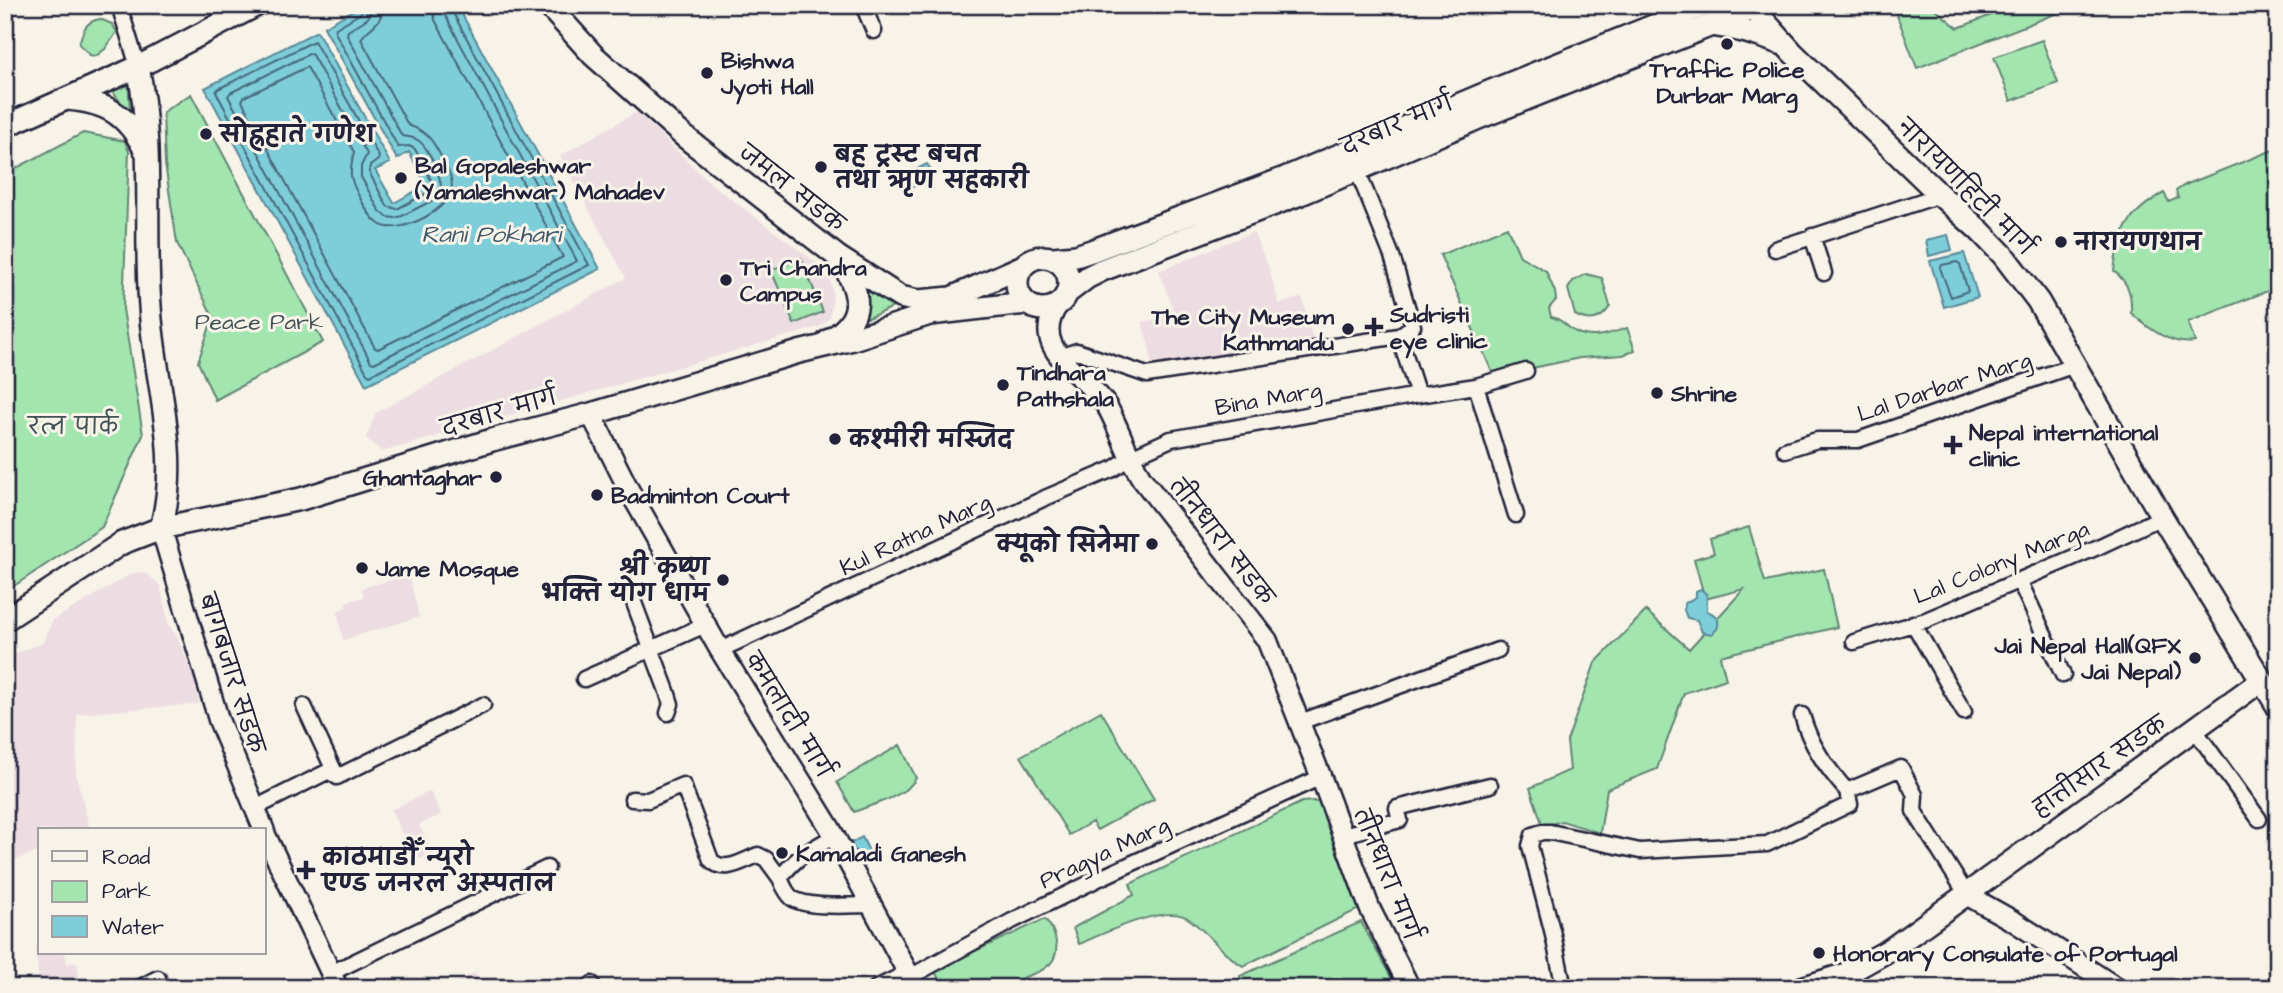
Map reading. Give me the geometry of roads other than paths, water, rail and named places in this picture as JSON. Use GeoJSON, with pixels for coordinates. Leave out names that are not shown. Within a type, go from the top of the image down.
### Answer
{"type":"FeatureCollection","features":[{"type":"Feature","properties":{"kind":"main road"},"geometry":{"type":"LineString","coordinates":[[5,125],[138,66],[257,5]]}},
{"type":"Feature","properties":{"kind":"main road","name":"जमल सडक"},"geometry":{"type":"LineString","coordinates":[[548,5],[593,55],[685,137],[838,257],[900,297],[918,301],[951,299],[1021,267]]}},
{"type":"Feature","properties":{"kind":"main road","name":"दरबार मार्ग"},"geometry":{"type":"LineString","coordinates":[[1053,258],[1076,256],[1094,250],[1285,178],[1489,92],[1706,10],[1751,7]]}},
{"type":"Feature","properties":{"kind":"main road","name":"नारायणहिटी मार्ग"},"geometry":{"type":"LineString","coordinates":[[1751,7],[1787,47],[2003,255],[2038,301],[2162,517],[2278,707]]}},
{"type":"Feature","properties":{"kind":"main road"},"geometry":{"type":"LineString","coordinates":[[1706,10],[1735,28],[1787,47]]}},
{"type":"Feature","properties":{"kind":"main road","name":"दरबार मार्ग"},"geometry":{"type":"LineString","coordinates":[[1063,298],[1088,277],[1102,270],[1357,170],[1476,119],[1706,10]]}},
{"type":"Feature","properties":{"kind":"main road"},"geometry":{"type":"LineString","coordinates":[[138,66],[145,116],[150,308],[169,453],[168,501],[161,528]]}},
{"type":"Feature","properties":{"kind":"main road"},"geometry":{"type":"LineString","coordinates":[[67,99],[100,105],[116,113],[129,123],[146,152]]}},
{"type":"Feature","properties":{"kind":"main road"},"geometry":{"type":"LineString","coordinates":[[1057,355],[1048,331],[1049,319],[1063,298],[1069,285],[1065,269],[1053,258],[1039,256],[1021,267],[1016,282],[1017,290],[1026,303],[1046,309],[1063,298]]}},
{"type":"Feature","properties":{"kind":"main road"},"geometry":{"type":"LineString","coordinates":[[814,349],[847,328],[856,309],[852,283],[838,257]]}},
{"type":"Feature","properties":{"kind":"main road","name":"दरबार मार्ग"},"geometry":{"type":"LineString","coordinates":[[5,620],[122,542],[161,528],[301,499],[492,440],[591,414],[930,314],[1026,303]]}},
{"type":"Feature","properties":{"kind":"main road","name":"तीनधारा सडक"},"geometry":{"type":"LineString","coordinates":[[1057,355],[1103,401],[1129,458],[1142,479],[1258,627],[1274,654],[1321,777]]}},
{"type":"Feature","properties":{"kind":"main road","name":"कमलादी मार्ग"},"geometry":{"type":"LineString","coordinates":[[591,414],[630,492],[705,625],[835,836],[912,979]]}},
{"type":"Feature","properties":{"kind":"main road","name":"बागबजार सडक"},"geometry":{"type":"LineString","coordinates":[[161,528],[219,721],[262,828]]}},
{"type":"Feature","properties":{"kind":"main road","name":"हात्तीसार सडक"},"geometry":{"type":"LineString","coordinates":[[1802,988],[1855,970],[1891,949],[2262,680]]}},
{"type":"Feature","properties":{"kind":"main road","name":"तीनधारा मार्ग"},"geometry":{"type":"LineString","coordinates":[[1321,777],[1370,909],[1410,988]]}},
{"type":"Feature","properties":{"kind":"main road","name":"बागबजार सडक"},"geometry":{"type":"LineString","coordinates":[[266,835],[335,980]]}},
{"type":"Feature","properties":{"kind":"main road"},"geometry":{"type":"LineString","coordinates":[[1967,895],[2015,922],[2118,988]]}},
{"type":"Feature","properties":{"kind":"street"},"geometry":{"type":"LineString","coordinates":[[119,5],[138,66]]}},
{"type":"Feature","properties":{"kind":"street"},"geometry":{"type":"LineString","coordinates":[[863,5],[874,31]]}},
{"type":"Feature","properties":{"kind":"street"},"geometry":{"type":"LineString","coordinates":[[1057,355],[1077,351],[1147,375],[1399,336],[1413,326],[1392,256],[1357,170]]}},
{"type":"Feature","properties":{"kind":"street"},"geometry":{"type":"LineString","coordinates":[[1775,249],[1940,195]]}},
{"type":"Feature","properties":{"kind":"street"},"geometry":{"type":"LineString","coordinates":[[1812,236],[1824,273]]}},
{"type":"Feature","properties":{"kind":"street"},"geometry":{"type":"LineString","coordinates":[[1399,336],[1418,395]]}},
{"type":"Feature","properties":{"kind":"street","name":"Lal Darbar Marg"},"geometry":{"type":"LineString","coordinates":[[1785,450],[1816,440],[1858,440],[2075,365]]}},
{"type":"Feature","properties":{"kind":"street","name":"Bina Marg"},"geometry":{"type":"LineString","coordinates":[[1129,458],[1171,439],[1476,386],[1525,371]]}},
{"type":"Feature","properties":{"kind":"street"},"geometry":{"type":"LineString","coordinates":[[1476,386],[1516,514]]}},
{"type":"Feature","properties":{"kind":"street","name":"Kul Ratna Marg"},"geometry":{"type":"LineString","coordinates":[[720,650],[1045,498],[1113,469],[1129,458]]}},
{"type":"Feature","properties":{"kind":"street","name":"Lal Colony Marga"},"geometry":{"type":"LineString","coordinates":[[1854,642],[1913,623],[2019,580],[2162,517]]}},
{"type":"Feature","properties":{"kind":"street"},"geometry":{"type":"LineString","coordinates":[[2019,580],[2063,675]]}},
{"type":"Feature","properties":{"kind":"street"},"geometry":{"type":"LineString","coordinates":[[630,592],[671,704],[668,713]]}},
{"type":"Feature","properties":{"kind":"street"},"geometry":{"type":"LineString","coordinates":[[1913,623],[1964,712]]}},
{"type":"Feature","properties":{"kind":"street"},"geometry":{"type":"LineString","coordinates":[[584,679],[705,625]]}},
{"type":"Feature","properties":{"kind":"street"},"geometry":{"type":"LineString","coordinates":[[1300,722],[1498,650]]}},
{"type":"Feature","properties":{"kind":"street"},"geometry":{"type":"LineString","coordinates":[[337,777],[483,705]]}},
{"type":"Feature","properties":{"kind":"street"},"geometry":{"type":"LineString","coordinates":[[304,706],[337,777]]}},
{"type":"Feature","properties":{"kind":"street"},"geometry":{"type":"LineString","coordinates":[[1564,988],[1530,846],[1533,835],[1550,832],[1640,851],[1767,844],[1850,804],[1847,791],[1825,766],[1807,732],[1802,715]]}},
{"type":"Feature","properties":{"kind":"street"},"geometry":{"type":"LineString","coordinates":[[2195,730],[2259,819]]}},
{"type":"Feature","properties":{"kind":"street"},"geometry":{"type":"LineString","coordinates":[[1847,791],[1901,768],[1915,795],[1914,811],[1967,895]]}},
{"type":"Feature","properties":{"kind":"street"},"geometry":{"type":"LineString","coordinates":[[253,809],[329,771],[337,777]]}},
{"type":"Feature","properties":{"kind":"street","name":"Pragya Marg"},"geometry":{"type":"LineString","coordinates":[[876,988],[912,979],[1012,921],[1321,777]]}},
{"type":"Feature","properties":{"kind":"street"},"geometry":{"type":"LineString","coordinates":[[632,799],[648,800],[683,785],[710,860],[717,867],[724,868],[758,855],[766,859],[793,899],[833,905],[872,905]]}},
{"type":"Feature","properties":{"kind":"street"},"geometry":{"type":"LineString","coordinates":[[1343,835],[1400,820],[1397,808],[1490,785]]}},
{"type":"Feature","properties":{"kind":"street"},"geometry":{"type":"LineString","coordinates":[[780,878],[800,856],[835,836]]}},
{"type":"Feature","properties":{"kind":"street"},"geometry":{"type":"LineString","coordinates":[[335,980],[547,868]]}},
{"type":"Feature","properties":{"kind":"street"},"geometry":{"type":"LineString","coordinates":[[138,988],[158,978]]}},
{"type":"Feature","properties":{"kind":"water","name":"Rani Pokhari"},"geometry":{"type":"Polygon","coordinates":[[[362,5],[457,5],[600,269],[366,385],[205,88],[317,31],[390,163],[375,170],[394,203],[426,185],[409,152],[397,159],[324,27],[362,5]]]}},
{"type":"Feature","properties":{"kind":"water"},"geometry":{"type":"Polygon","coordinates":[[[927,164],[934,174],[906,190],[899,178],[927,164]]]}},
{"type":"Feature","properties":{"kind":"water"},"geometry":{"type":"Polygon","coordinates":[[[1948,235],[1952,250],[1929,256],[1926,240],[1948,235]]]}},
{"type":"Feature","properties":{"kind":"water"},"geometry":{"type":"Polygon","coordinates":[[[1964,253],[1978,297],[1944,307],[1930,261],[1964,253]]]}},
{"type":"Feature","properties":{"kind":"water"},"geometry":{"type":"Polygon","coordinates":[[[1701,589],[1707,595],[1707,611],[1718,620],[1717,629],[1712,634],[1702,632],[1697,620],[1687,618],[1684,610],[1685,603],[1696,597],[1696,591],[1701,589]]]}},
{"type":"Feature","properties":{"kind":"water"},"geometry":{"type":"Polygon","coordinates":[[[862,837],[873,859],[860,866],[849,844],[862,837]]]}},
{"type":"Feature","properties":{"kind":"place","name":"Traffic Police Durbar Marg"},"geometry":{"type":"Point","coordinates":[1727,44]}},
{"type":"Feature","properties":{"kind":"place","name":"Bishwa Jyoti Hall"},"geometry":{"type":"Point","coordinates":[707,73]}},
{"type":"Feature","properties":{"kind":"place","name":"सोह्रहाते गणेश"},"geometry":{"type":"Point","coordinates":[206,134]}},
{"type":"Feature","properties":{"kind":"place","name":"बहु ट्रस्ट बचत तथा ऋण सहकारी"},"geometry":{"type":"Point","coordinates":[821,167]}},
{"type":"Feature","properties":{"kind":"place","name":"Bal Gopaleshwar (Yamaleshwar) Mahadev"},"geometry":{"type":"Point","coordinates":[401,178]}},
{"type":"Feature","properties":{"kind":"place","name":"नारायणथान"},"geometry":{"type":"Point","coordinates":[2061,242]}},
{"type":"Feature","properties":{"kind":"place","name":"Tri Chandra Campus"},"geometry":{"type":"Point","coordinates":[726,280]}},
{"type":"Feature","properties":{"kind":"place","name":"Sudristi eye clinic"},"geometry":{"type":"Point","coordinates":[1374,327]}},
{"type":"Feature","properties":{"kind":"place","name":"The City Museum Kathmandu"},"geometry":{"type":"Point","coordinates":[1348,329]}},
{"type":"Feature","properties":{"kind":"place","name":"Tindhara Pathshala"},"geometry":{"type":"Point","coordinates":[1003,385]}},
{"type":"Feature","properties":{"kind":"place","name":"Shrine"},"geometry":{"type":"Point","coordinates":[1657,393]}},
{"type":"Feature","properties":{"kind":"place","name":"कश्मीरी मस्जिद"},"geometry":{"type":"Point","coordinates":[835,439]}},
{"type":"Feature","properties":{"kind":"place","name":"Nepal international clinic"},"geometry":{"type":"Point","coordinates":[1953,445]}},
{"type":"Feature","properties":{"kind":"place","name":"Ghantaghar"},"geometry":{"type":"Point","coordinates":[496,477]}},
{"type":"Feature","properties":{"kind":"place","name":"Badminton Court"},"geometry":{"type":"Point","coordinates":[597,495]}},
{"type":"Feature","properties":{"kind":"place","name":"क्यूको सिनेमा"},"geometry":{"type":"Point","coordinates":[1152,544]}},
{"type":"Feature","properties":{"kind":"place","name":"Jame Mosque"},"geometry":{"type":"Point","coordinates":[362,568]}},
{"type":"Feature","properties":{"kind":"place","name":"श्री कृष्ण भक्ति योग धाम"},"geometry":{"type":"Point","coordinates":[723,580]}},
{"type":"Feature","properties":{"kind":"place","name":"Jai Nepal Hall(QFX Jai Nepal)"},"geometry":{"type":"Point","coordinates":[2195,658]}},
{"type":"Feature","properties":{"kind":"place","name":"Kamaladi Ganesh"},"geometry":{"type":"Point","coordinates":[782,853]}},
{"type":"Feature","properties":{"kind":"place","name":"काठमाडौँ न्यूरो एण्ड जनरल अस्पताल"},"geometry":{"type":"Point","coordinates":[306,870]}},
{"type":"Feature","properties":{"kind":"place","name":"Honorary Consulate of Portugal"},"geometry":{"type":"Point","coordinates":[1819,953]}},
{"type":"Feature","properties":{"kind":"park label","name":"Peace Park"},"geometry":{"type":"Point","coordinates":[259,321]}},
{"type":"Feature","properties":{"kind":"park label","name":"रत्न पार्क"},"geometry":{"type":"Point","coordinates":[73,426]}}]}
